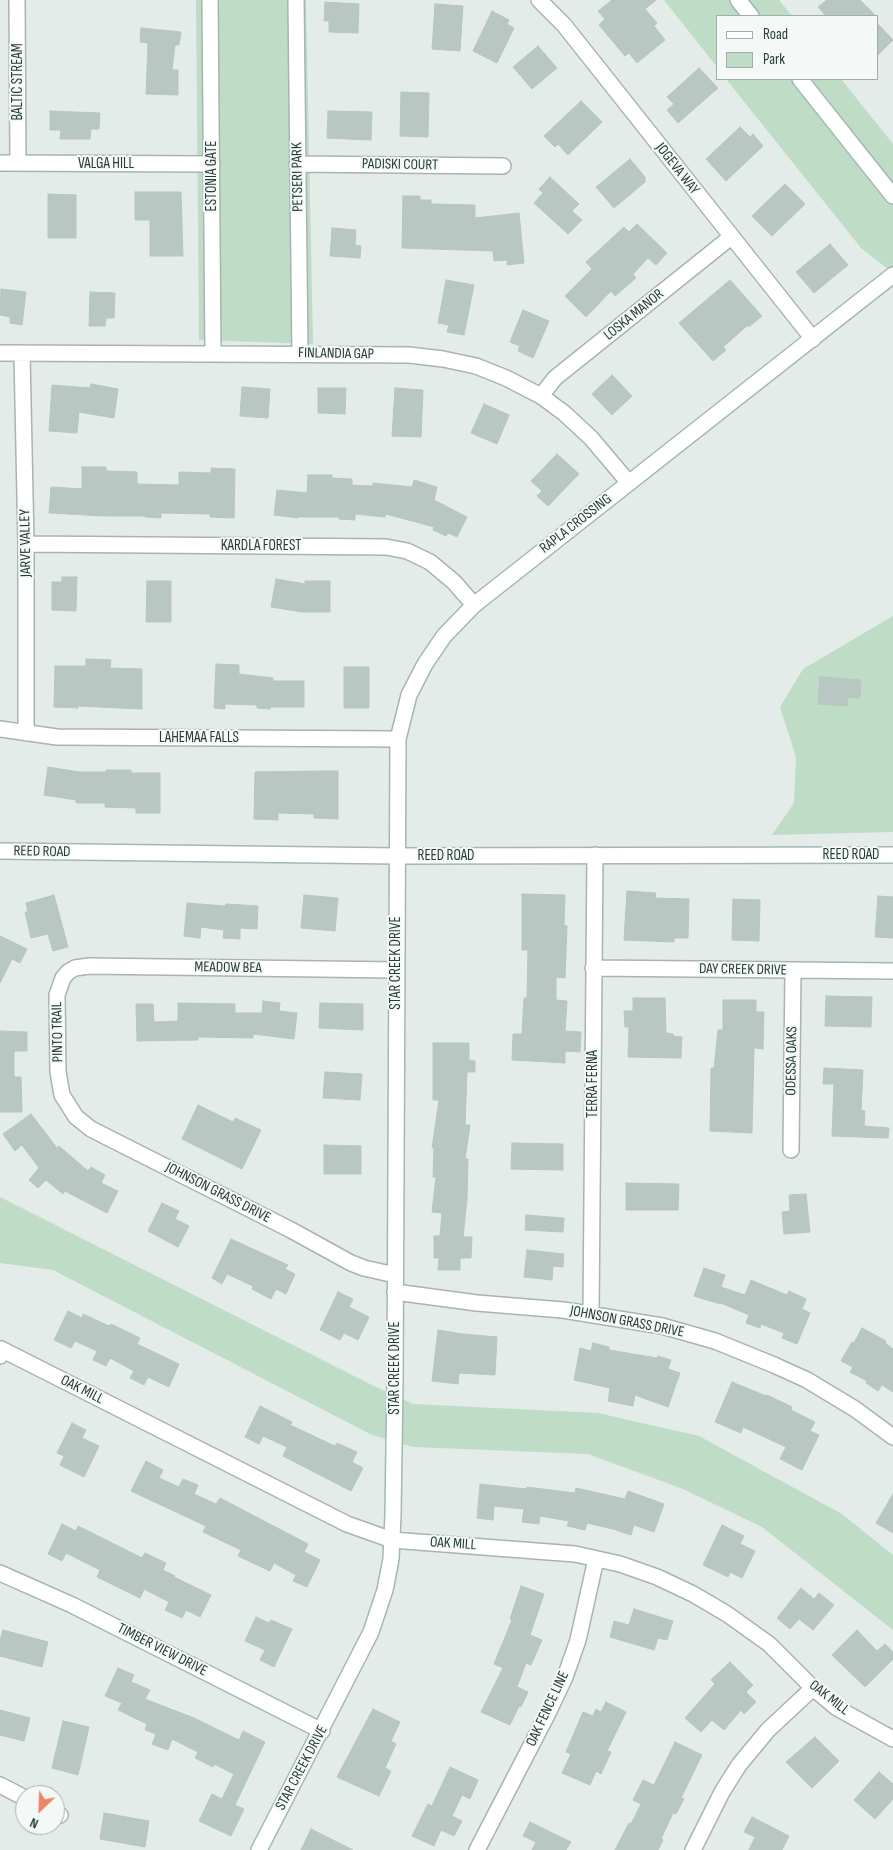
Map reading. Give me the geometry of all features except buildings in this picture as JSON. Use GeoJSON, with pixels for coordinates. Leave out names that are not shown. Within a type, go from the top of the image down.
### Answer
{"type":"FeatureCollection","features":[{"type":"Feature","properties":{"kind":"street","name":"BALTIC STREAM"},"geometry":{"type":"LineString","coordinates":[[17,0],[18,163]]}},
{"type":"Feature","properties":{"kind":"street","name":"ESTONIA GATE"},"geometry":{"type":"LineString","coordinates":[[210,0],[213,353]]}},
{"type":"Feature","properties":{"kind":"street","name":"PETSERI PARK"},"geometry":{"type":"LineString","coordinates":[[296,0],[300,354]]}},
{"type":"Feature","properties":{"kind":"street","name":"JOGEVA WAY"},"geometry":{"type":"LineString","coordinates":[[539,0],[564,25],[813,339]]}},
{"type":"Feature","properties":{"kind":"street"},"geometry":{"type":"LineString","coordinates":[[738,0],[750,15]]}},
{"type":"Feature","properties":{"kind":"street"},"geometry":{"type":"LineString","coordinates":[[801,80],[893,196]]}},
{"type":"Feature","properties":{"kind":"street","name":"VALGA HILL"},"geometry":{"type":"LineString","coordinates":[[0,163],[212,164]]}},
{"type":"Feature","properties":{"kind":"street","name":"PADISKI COURT"},"geometry":{"type":"LineString","coordinates":[[297,164],[503,166]]}},
{"type":"Feature","properties":{"kind":"street","name":"LOSKA MANOR"},"geometry":{"type":"LineString","coordinates":[[540,396],[555,378],[731,237]]}},
{"type":"Feature","properties":{"kind":"street","name":"RAPLA CROSSING"},"geometry":{"type":"LineString","coordinates":[[398,856],[398,739],[409,695],[425,664],[444,636],[474,605],[893,275]]}},
{"type":"Feature","properties":{"kind":"street","name":"FINLANDIA GAP"},"geometry":{"type":"LineString","coordinates":[[0,353],[409,355],[443,359],[476,366],[506,378],[540,396],[564,413],[591,438],[629,483]]}},
{"type":"Feature","properties":{"kind":"street","name":"JARVE VALLEY"},"geometry":{"type":"LineString","coordinates":[[22,354],[26,544],[26,734]]}},
{"type":"Feature","properties":{"kind":"street","name":"KARDLA FOREST"},"geometry":{"type":"LineString","coordinates":[[26,544],[386,547],[407,552],[430,562],[454,582],[474,605]]}},
{"type":"Feature","properties":{"kind":"street","name":"LAHEMAA FALLS"},"geometry":{"type":"LineString","coordinates":[[0,730],[57,737],[398,739]]}},
{"type":"Feature","properties":{"kind":"street","name":"REED ROAD"},"geometry":{"type":"LineString","coordinates":[[0,851],[398,856],[893,855]]}},
{"type":"Feature","properties":{"kind":"street","name":"TERRA FERNA"},"geometry":{"type":"LineString","coordinates":[[591,1314],[595,855]]}},
{"type":"Feature","properties":{"kind":"street","name":"STAR CREEK DRIVE"},"geometry":{"type":"LineString","coordinates":[[259,1850],[364,1646],[375,1620],[388,1575],[392,1540],[396,1275],[398,856]]}},
{"type":"Feature","properties":{"kind":"street","name":"MEADOW BEA"},"geometry":{"type":"LineString","coordinates":[[63,978],[76,968],[89,966],[396,970]]}},
{"type":"Feature","properties":{"kind":"street","name":"DAY CREEK DRIVE"},"geometry":{"type":"LineString","coordinates":[[593,968],[893,971]]}},
{"type":"Feature","properties":{"kind":"street","name":"ODESSA OAKS"},"geometry":{"type":"LineString","coordinates":[[791,1150],[793,971]]}},
{"type":"Feature","properties":{"kind":"street","name":"PINTO TRAIL"},"geometry":{"type":"LineString","coordinates":[[60,1087],[58,1072],[57,995],[63,978]]}},
{"type":"Feature","properties":{"kind":"street","name":"JOHNSON GRASS DRIVE"},"geometry":{"type":"LineString","coordinates":[[60,1087],[62,1095],[72,1111],[91,1129],[291,1230],[351,1263],[396,1275]]}},
{"type":"Feature","properties":{"kind":"street","name":"JOHNSON GRASS DRIVE"},"geometry":{"type":"LineString","coordinates":[[395,1292],[477,1303],[591,1314],[662,1326],[715,1341],[774,1365],[814,1385],[854,1409],[893,1436]]}},
{"type":"Feature","properties":{"kind":"street","name":"OAK MILL"},"geometry":{"type":"LineString","coordinates":[[0,1353],[347,1524],[392,1540],[554,1551],[620,1564],[657,1577],[693,1594],[769,1644],[813,1688],[837,1708],[893,1739]]}},
{"type":"Feature","properties":{"kind":"street","name":"OAK FENCE LINE"},"geometry":{"type":"LineString","coordinates":[[477,1850],[565,1677],[578,1640],[596,1559]]}},
{"type":"Feature","properties":{"kind":"street","name":"TIMBER VIEW DRIVE"},"geometry":{"type":"LineString","coordinates":[[0,1573],[72,1605],[322,1730]]}},
{"type":"Feature","properties":{"kind":"street"},"geometry":{"type":"LineString","coordinates":[[693,1850],[722,1792],[739,1765],[768,1730],[813,1688]]}},
{"type":"Feature","properties":{"kind":"street"},"geometry":{"type":"LineString","coordinates":[[0,1785],[15,1793]]}},
{"type":"Feature","properties":{"kind":"green space"},"geometry":{"type":"Polygon","coordinates":[[[196,0],[306,0],[313,344],[199,340],[196,0]]]}},
{"type":"Feature","properties":{"kind":"green space"},"geometry":{"type":"Polygon","coordinates":[[[664,0],[779,0],[791,15],[716,15],[716,66],[664,0]]]}},
{"type":"Feature","properties":{"kind":"green space"},"geometry":{"type":"Polygon","coordinates":[[[727,80],[842,80],[893,144],[893,273],[861,248],[727,80]]]}},
{"type":"Feature","properties":{"kind":"green space"},"geometry":{"type":"Polygon","coordinates":[[[893,616],[893,832],[772,835],[794,803],[796,757],[780,707],[803,669],[893,616]],[[820,677],[818,704],[847,706],[848,697],[860,698],[861,680],[820,677]]]}},
{"type":"Feature","properties":{"kind":"green space"},"geometry":{"type":"Polygon","coordinates":[[[0,1197],[413,1404],[598,1413],[699,1436],[842,1514],[893,1555],[893,1630],[762,1527],[683,1489],[588,1454],[413,1447],[372,1435],[53,1270],[0,1263],[0,1197]]]}}]}
